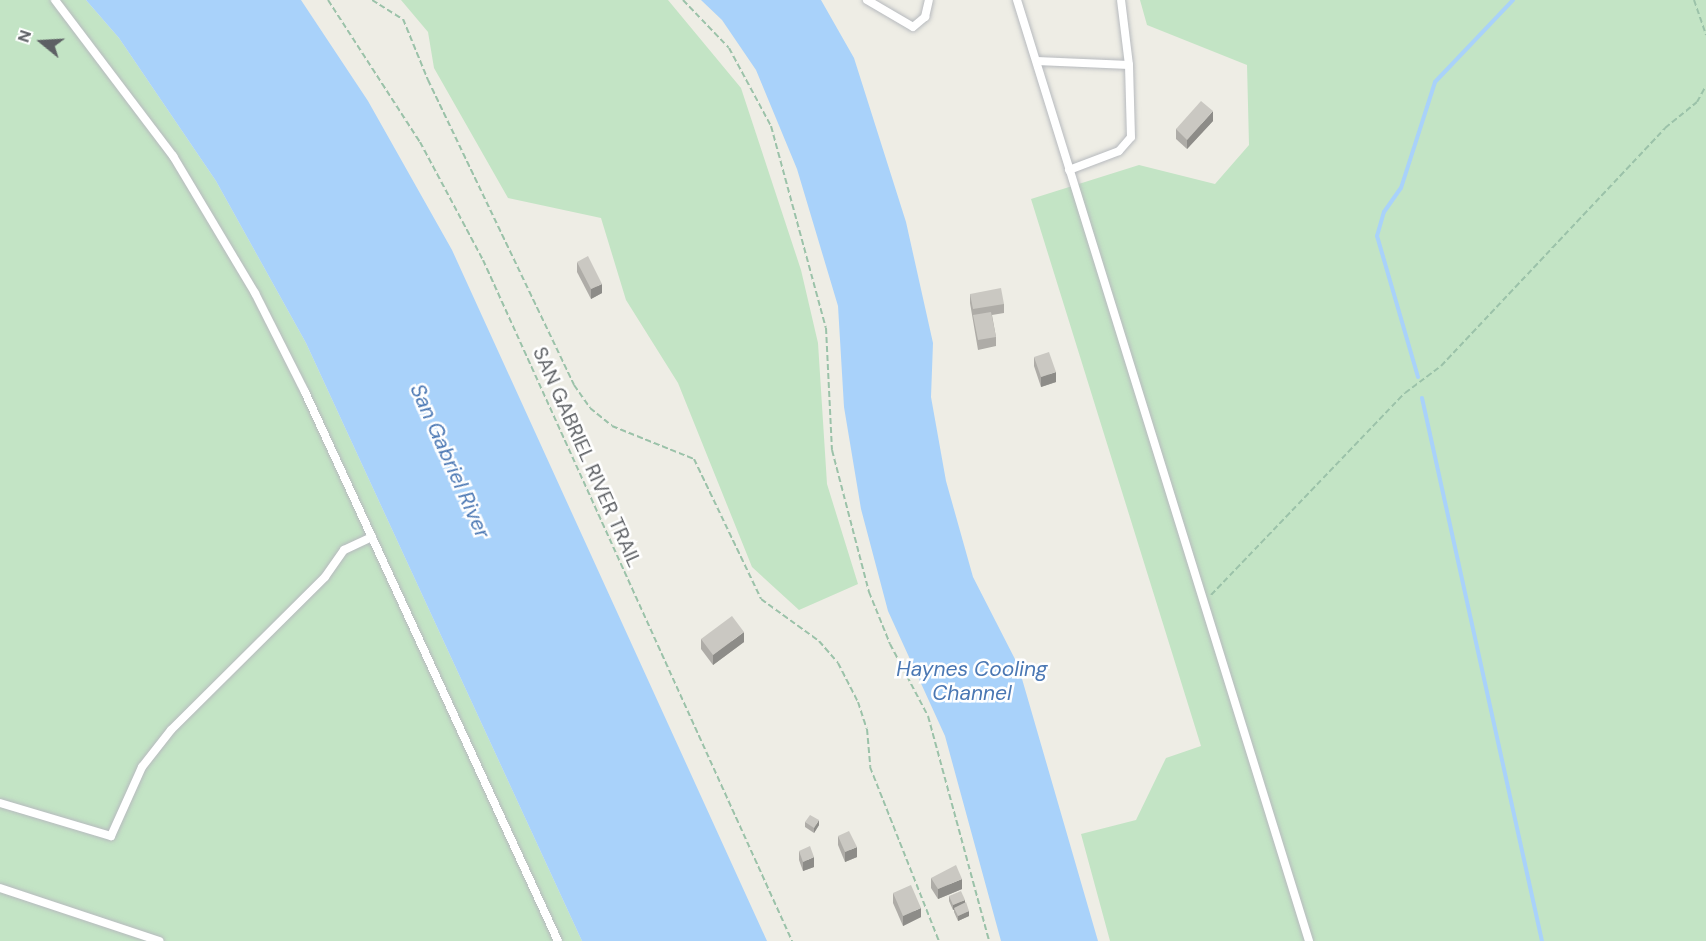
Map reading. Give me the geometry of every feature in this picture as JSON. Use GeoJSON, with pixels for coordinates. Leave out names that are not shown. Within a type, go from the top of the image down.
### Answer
{"type":"FeatureCollection","features":[{"type":"Feature","properties":{"kind":"lane"},"geometry":{"type":"LineString","coordinates":[[55,0],[135,102],[219,229],[305,392],[558,941]]}},
{"type":"Feature","properties":{"kind":"lane"},"geometry":{"type":"LineString","coordinates":[[867,0],[913,27],[926,17],[929,0]]}},
{"type":"Feature","properties":{"kind":"lane"},"geometry":{"type":"LineString","coordinates":[[1017,0],[1309,941]]}},
{"type":"Feature","properties":{"kind":"lane"},"geometry":{"type":"LineString","coordinates":[[1069,170],[1119,152],[1131,137],[1129,65],[1121,0]]}},
{"type":"Feature","properties":{"kind":"lane"},"geometry":{"type":"LineString","coordinates":[[1037,62],[1129,65]]}},
{"type":"Feature","properties":{"kind":"lane"},"geometry":{"type":"LineString","coordinates":[[0,803],[111,836],[142,767],[171,730],[325,577],[344,550],[372,537]]}},
{"type":"Feature","properties":{"kind":"lane"},"geometry":{"type":"LineString","coordinates":[[0,888],[159,941]]}},
{"type":"Feature","properties":{"kind":"path","name":"SAN GABRIEL RIVER TRAIL"},"geometry":{"type":"LineString","coordinates":[[328,0],[420,142],[483,260],[792,941]]}},
{"type":"Feature","properties":{"kind":"path"},"geometry":{"type":"LineString","coordinates":[[372,0],[403,19],[428,80],[574,385],[590,408],[612,426],[694,459],[761,599],[819,641],[838,663],[858,702],[867,729],[870,767],[939,941]]}},
{"type":"Feature","properties":{"kind":"path"},"geometry":{"type":"LineString","coordinates":[[683,0],[729,48],[771,126],[826,328],[832,450],[866,581],[890,644],[928,716],[989,941]]}},
{"type":"Feature","properties":{"kind":"path"},"geometry":{"type":"LineString","coordinates":[[1694,0],[1706,35]]}},
{"type":"Feature","properties":{"kind":"path"},"geometry":{"type":"LineString","coordinates":[[1203,603],[1405,393],[1442,366],[1665,128],[1697,102],[1706,86]]}},
{"type":"Feature","properties":{"kind":"green space"},"geometry":{"type":"Polygon","coordinates":[[[0,0],[86,0],[119,38],[216,181],[306,343],[582,941],[0,941],[0,0]]]}},
{"type":"Feature","properties":{"kind":"green space"},"geometry":{"type":"Polygon","coordinates":[[[401,0],[668,0],[741,88],[801,270],[818,343],[827,484],[858,584],[799,610],[752,567],[678,383],[626,300],[601,218],[508,198],[434,68],[428,32],[401,0]]]}},
{"type":"Feature","properties":{"kind":"green space"},"geometry":{"type":"Polygon","coordinates":[[[1140,0],[1706,0],[1706,941],[1110,941],[1081,834],[1136,820],[1166,758],[1201,746],[1031,199],[1139,165],[1215,184],[1249,145],[1247,65],[1147,25],[1140,0]]]}},
{"type":"Feature","properties":{"kind":"water","name":"San Gabriel River"},"geometry":{"type":"Polygon","coordinates":[[[86,0],[301,0],[368,101],[452,250],[767,941],[582,941],[306,343],[216,181],[119,38],[86,0]]]}},
{"type":"Feature","properties":{"kind":"water","name":"Haynes Cooling Channel"},"geometry":{"type":"Polygon","coordinates":[[[701,0],[821,0],[854,58],[906,222],[933,343],[931,397],[946,481],[973,577],[1018,665],[1098,941],[1001,941],[945,736],[888,611],[861,509],[844,407],[838,306],[797,169],[756,70],[722,20],[701,0]]]}},
{"type":"Feature","properties":{"kind":"building"},"geometry":{"type":"Polygon","coordinates":[[[1201,101],[1213,111],[1187,140],[1176,129],[1201,101]]]}},
{"type":"Feature","properties":{"kind":"building"},"geometry":{"type":"Polygon","coordinates":[[[588,256],[602,284],[591,289],[577,262],[588,256]]]}},
{"type":"Feature","properties":{"kind":"building"},"geometry":{"type":"Polygon","coordinates":[[[1001,288],[1004,304],[973,309],[970,294],[1001,288]]]}},
{"type":"Feature","properties":{"kind":"building"},"geometry":{"type":"Polygon","coordinates":[[[991,312],[996,337],[978,340],[973,315],[991,312]]]}},
{"type":"Feature","properties":{"kind":"building"},"geometry":{"type":"Polygon","coordinates":[[[1049,352],[1056,372],[1041,377],[1034,357],[1049,352]]]}},
{"type":"Feature","properties":{"kind":"building"},"geometry":{"type":"Polygon","coordinates":[[[732,616],[744,632],[713,655],[701,639],[732,616]]]}},
{"type":"Feature","properties":{"kind":"building"},"geometry":{"type":"Polygon","coordinates":[[[810,815],[819,820],[814,828],[805,822],[810,815]]]}},
{"type":"Feature","properties":{"kind":"building"},"geometry":{"type":"Polygon","coordinates":[[[849,831],[857,847],[845,852],[838,836],[849,831]]]}},
{"type":"Feature","properties":{"kind":"building"},"geometry":{"type":"Polygon","coordinates":[[[810,846],[814,857],[803,862],[799,851],[810,846]]]}},
{"type":"Feature","properties":{"kind":"building"},"geometry":{"type":"Polygon","coordinates":[[[956,865],[962,879],[938,889],[931,878],[956,865]]]}},
{"type":"Feature","properties":{"kind":"building"},"geometry":{"type":"Polygon","coordinates":[[[911,885],[921,908],[903,916],[893,893],[911,885]]]}},
{"type":"Feature","properties":{"kind":"building"},"geometry":{"type":"Polygon","coordinates":[[[961,891],[965,900],[953,905],[949,896],[961,891]]]}},
{"type":"Feature","properties":{"kind":"building"},"geometry":{"type":"Polygon","coordinates":[[[966,902],[969,911],[958,916],[954,908],[966,902]]]}},
{"type":"Feature","properties":{"kind":"waterway"},"geometry":{"type":"LineString","coordinates":[[1418,377],[1377,236],[1384,212],[1401,188],[1435,82],[1513,0]]}},
{"type":"Feature","properties":{"kind":"waterway"},"geometry":{"type":"LineString","coordinates":[[1422,398],[1542,941]]}}]}
